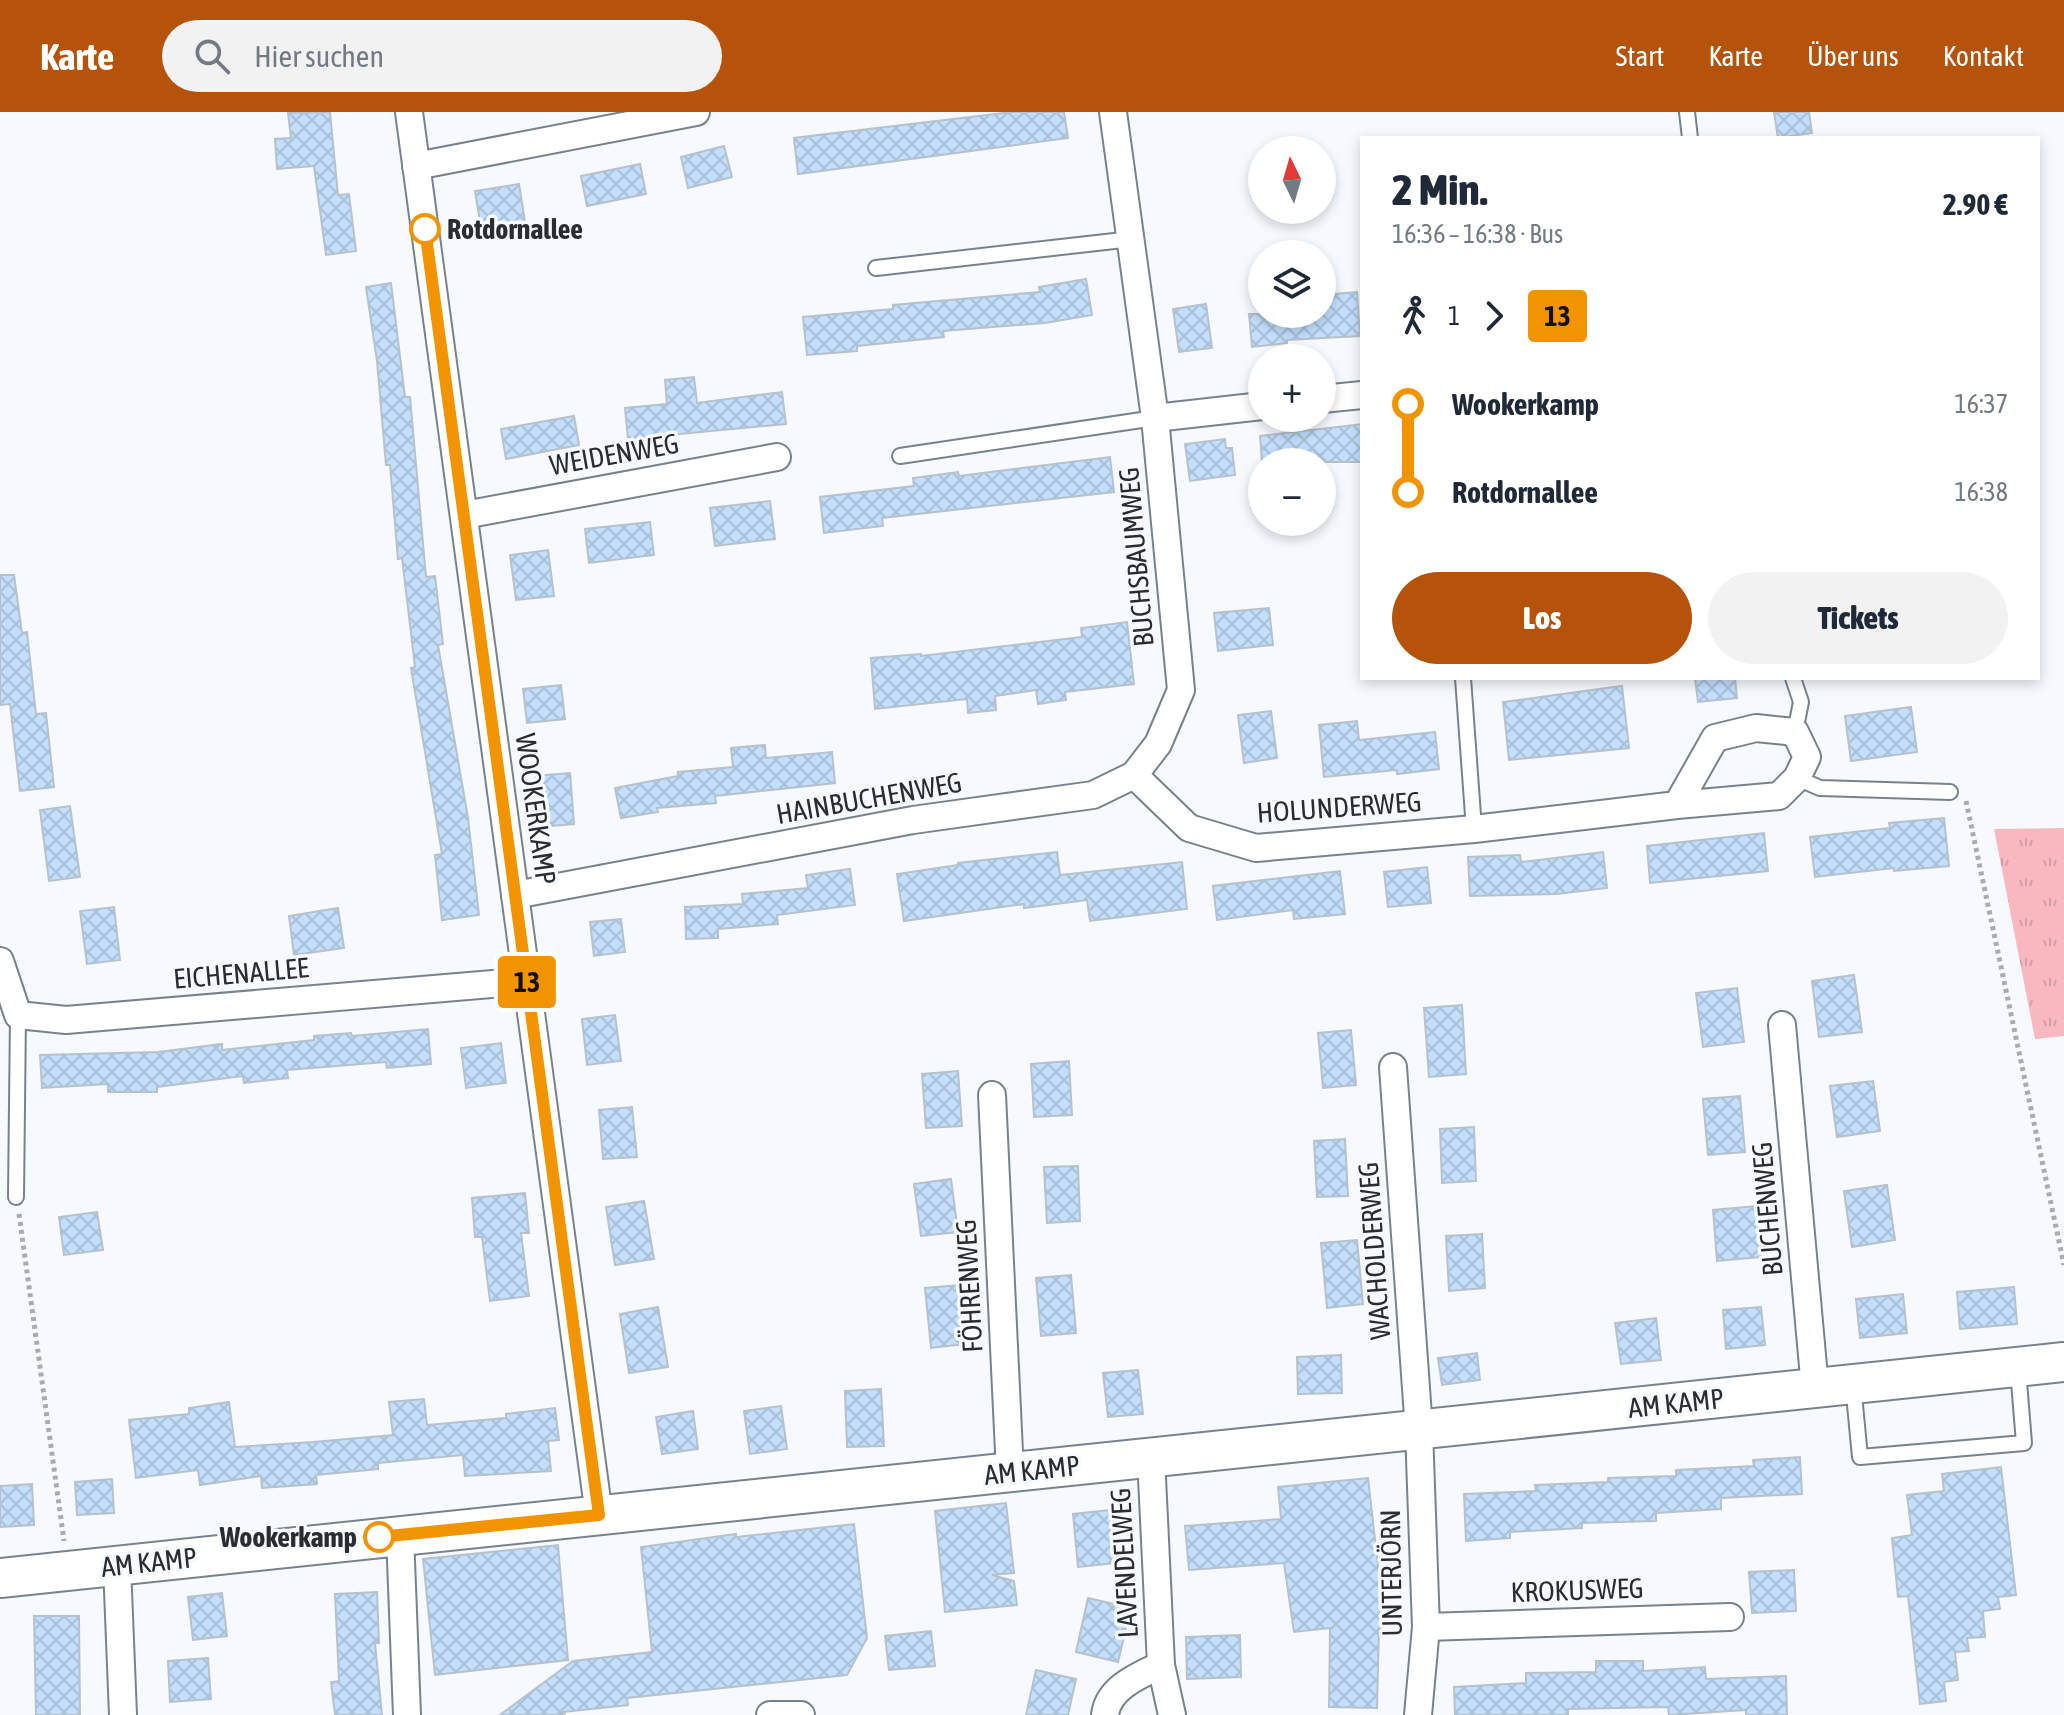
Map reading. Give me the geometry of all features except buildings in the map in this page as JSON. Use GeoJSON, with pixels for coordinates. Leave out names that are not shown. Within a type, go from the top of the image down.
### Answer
{"type":"FeatureCollection","features":[{"type":"Feature","properties":{"kind":"street","name":"WOOKERKAMP"},"geometry":{"type":"LineString","coordinates":[[409,112],[599,1515]]}},
{"type":"Feature","properties":{"kind":"street"},"geometry":{"type":"LineString","coordinates":[[416,166],[696,112]]}},
{"type":"Feature","properties":{"kind":"street","name":"BUCHSBAUMWEG"},"geometry":{"type":"LineString","coordinates":[[1113,112],[1155,418],[1181,690]]}},
{"type":"Feature","properties":{"kind":"street"},"geometry":{"type":"LineString","coordinates":[[1336,398],[1360,395]]}},
{"type":"Feature","properties":{"kind":"street"},"geometry":{"type":"LineString","coordinates":[[1155,418],[1248,408]]}},
{"type":"Feature","properties":{"kind":"street","name":"WEIDENWEG"},"geometry":{"type":"LineString","coordinates":[[464,515],[777,457]]}},
{"type":"Feature","properties":{"kind":"street","name":"HAINBUCHENWEG"},"geometry":{"type":"LineString","coordinates":[[515,895],[913,820],[1093,795],[1134,775],[1158,744],[1181,690]]}},
{"type":"Feature","properties":{"kind":"street"},"geometry":{"type":"LineString","coordinates":[[1677,805],[1715,738],[1756,728],[1795,732],[1807,757],[1797,778]]}},
{"type":"Feature","properties":{"kind":"street","name":"HOLUNDERWEG"},"geometry":{"type":"LineString","coordinates":[[1134,775],[1189,828],[1256,848],[1474,829],[1779,796],[1797,778]]}},
{"type":"Feature","properties":{"kind":"street"},"geometry":{"type":"LineString","coordinates":[[0,961],[18,1015]]}},
{"type":"Feature","properties":{"kind":"street","name":"EICHENALLEE"},"geometry":{"type":"LineString","coordinates":[[18,1015],[66,1020],[527,981]]}},
{"type":"Feature","properties":{"kind":"street","name":"BUCHENWEG"},"geometry":{"type":"LineString","coordinates":[[1782,1025],[1815,1388]]}},
{"type":"Feature","properties":{"kind":"street","name":"WACHOLDERWEG"},"geometry":{"type":"LineString","coordinates":[[1393,1067],[1419,1430]]}},
{"type":"Feature","properties":{"kind":"street","name":"FÖHRENWEG"},"geometry":{"type":"LineString","coordinates":[[992,1095],[1010,1473]]}},
{"type":"Feature","properties":{"kind":"street","name":"AM KAMP"},"geometry":{"type":"LineString","coordinates":[[0,1578],[2064,1362]]}},
{"type":"Feature","properties":{"kind":"street","name":"UNTERJÖRN"},"geometry":{"type":"LineString","coordinates":[[1418,1715],[1426,1627],[1419,1430]]}},
{"type":"Feature","properties":{"kind":"street","name":"LAVENDELWEG"},"geometry":{"type":"LineString","coordinates":[[1151,1457],[1161,1665],[1172,1715]]}},
{"type":"Feature","properties":{"kind":"street"},"geometry":{"type":"LineString","coordinates":[[400,1535],[407,1715]]}},
{"type":"Feature","properties":{"kind":"street"},"geometry":{"type":"LineString","coordinates":[[117,1566],[123,1715]]}},
{"type":"Feature","properties":{"kind":"street","name":"KROKUSWEG"},"geometry":{"type":"LineString","coordinates":[[1426,1627],[1730,1617]]}},
{"type":"Feature","properties":{"kind":"street","name":"LAVENDELWEG"},"geometry":{"type":"LineString","coordinates":[[1105,1715],[1106,1703],[1129,1680],[1161,1665]]}},
{"type":"Feature","properties":{"kind":"street"},"geometry":{"type":"LineString","coordinates":[[770,1715],[801,1715]]}},
{"type":"Feature","properties":{"kind":"lane"},"geometry":{"type":"LineString","coordinates":[[1687,112],[1690,136]]}},
{"type":"Feature","properties":{"kind":"lane"},"geometry":{"type":"LineString","coordinates":[[876,268],[1132,239]]}},
{"type":"Feature","properties":{"kind":"lane"},"geometry":{"type":"LineString","coordinates":[[900,456],[1155,418]]}},
{"type":"Feature","properties":{"kind":"lane"},"geometry":{"type":"LineString","coordinates":[[1463,680],[1474,829]]}},
{"type":"Feature","properties":{"kind":"lane"},"geometry":{"type":"LineString","coordinates":[[1794,680],[1801,702],[1795,732]]}},
{"type":"Feature","properties":{"kind":"lane"},"geometry":{"type":"LineString","coordinates":[[1797,778],[1820,788],[1950,792]]}},
{"type":"Feature","properties":{"kind":"lane"},"geometry":{"type":"LineString","coordinates":[[16,1197],[18,1015]]}},
{"type":"Feature","properties":{"kind":"lane"},"geometry":{"type":"LineString","coordinates":[[1853,1384],[1860,1457],[2024,1443],[2017,1367]]}},
{"type":"Feature","properties":{"kind":"path"},"geometry":{"type":"LineString","coordinates":[[1950,792],[1968,802],[2064,1265]]}},
{"type":"Feature","properties":{"kind":"path"},"geometry":{"type":"LineString","coordinates":[[16,1197],[68,1571]]}},
{"type":"Feature","properties":{"kind":"green space"},"geometry":{"type":"Polygon","coordinates":[[[2064,828],[2064,1036],[2035,1039],[1994,829],[2064,828]]]}},
{"type":"Feature","properties":{"kind":"bus line","name":"13"},"geometry":{"type":"LineString","coordinates":[[379,1537],[599,1515],[425,229]]}},
{"type":"Feature","properties":{"kind":"place","name":"Rotdornallee"},"geometry":{"type":"Point","coordinates":[425,229]}},
{"type":"Feature","properties":{"kind":"place","name":"Wookerkamp"},"geometry":{"type":"Point","coordinates":[379,1537]}}]}
